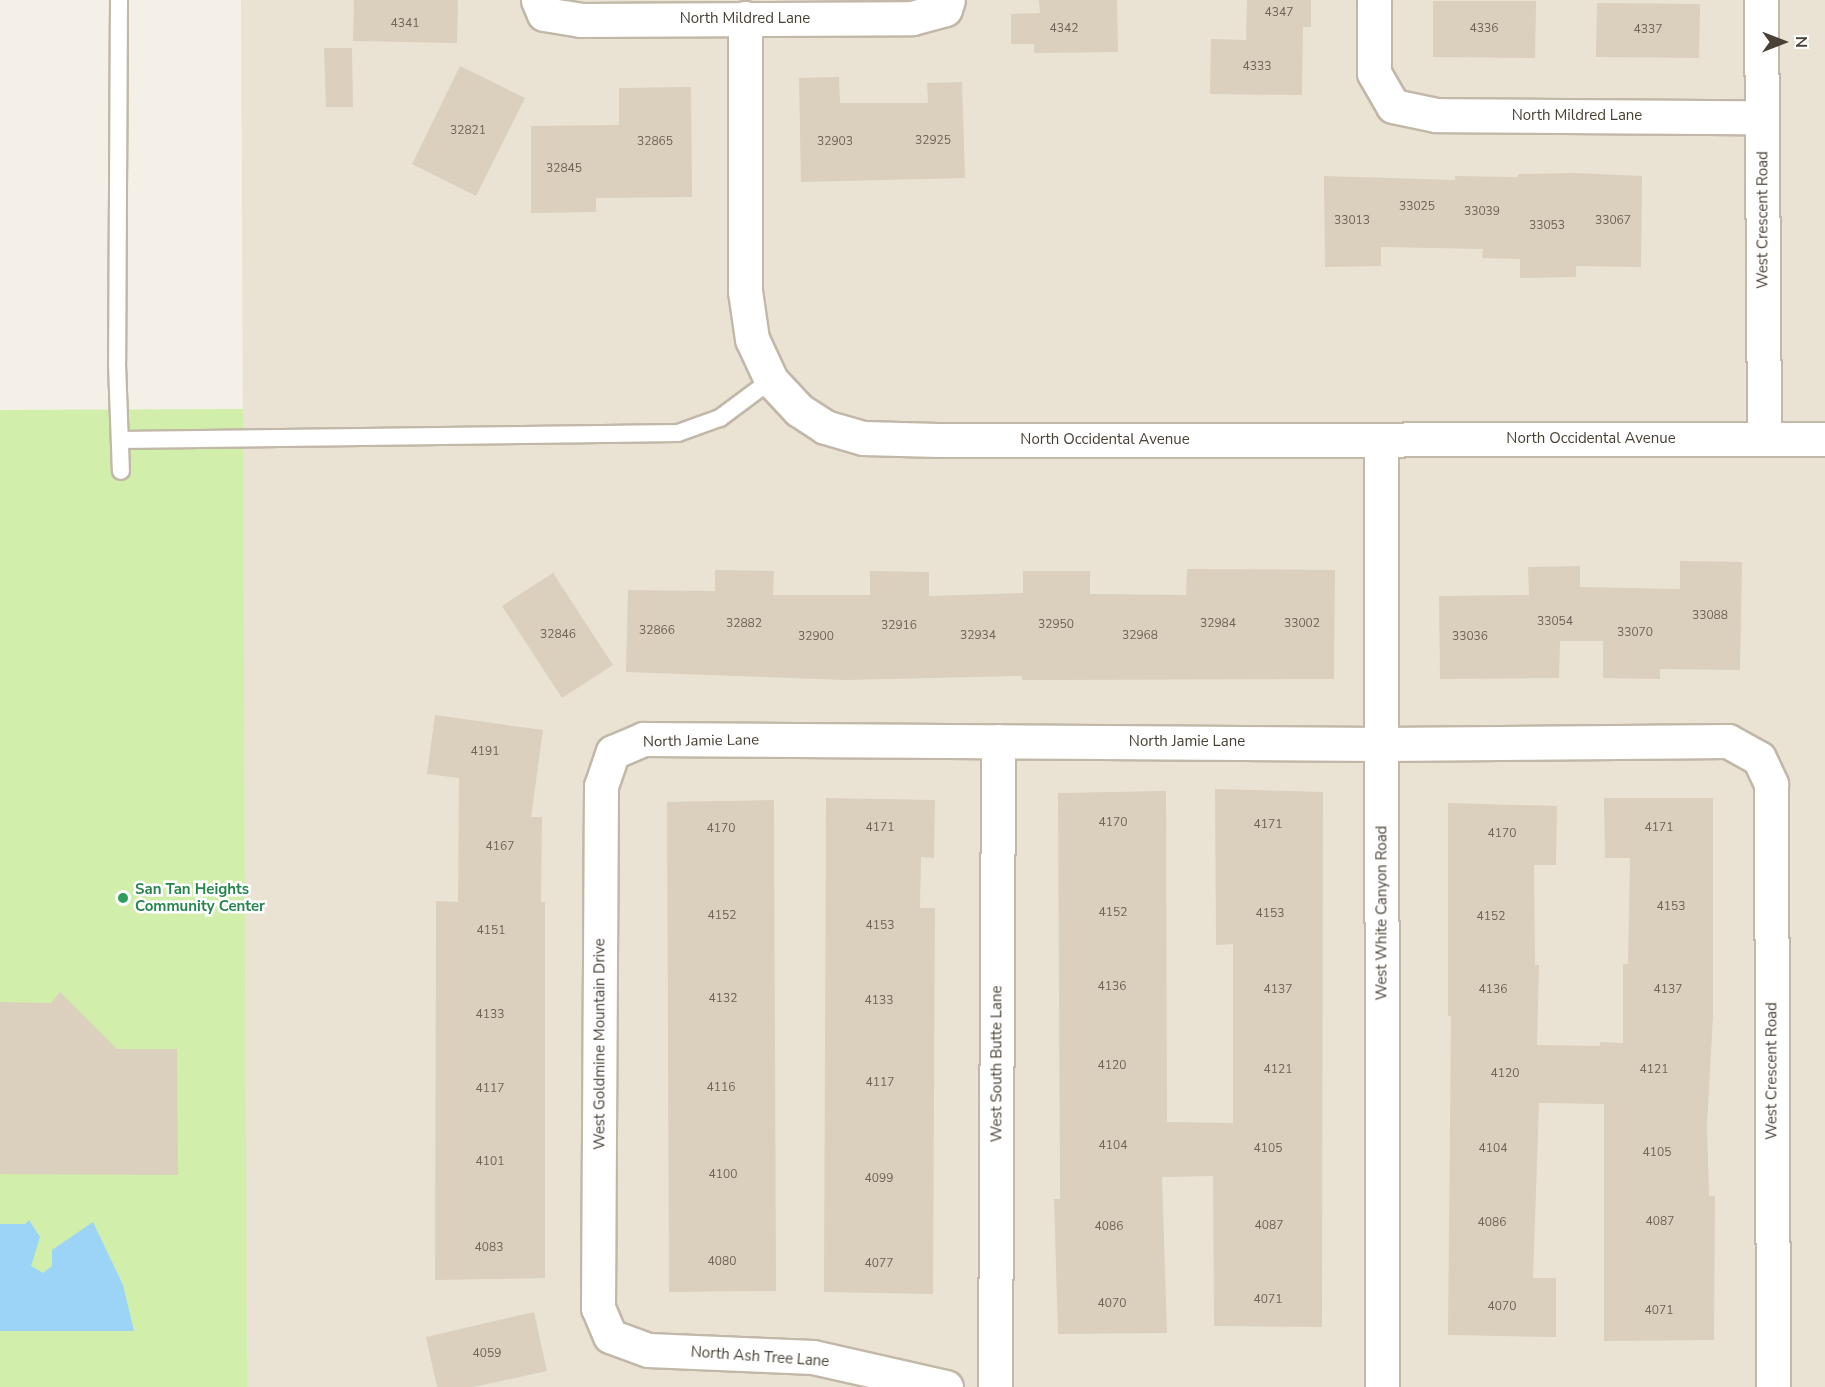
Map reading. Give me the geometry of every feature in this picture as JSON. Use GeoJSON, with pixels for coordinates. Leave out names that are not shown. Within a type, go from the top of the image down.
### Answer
{"type":"FeatureCollection","features":[{"type":"Feature","properties":{"kind":"street","name":"North Mildred Lane"},"geometry":{"type":"LineString","coordinates":[[1374,0],[1374,73],[1393,106],[1436,115],[1762,117]]}},
{"type":"Feature","properties":{"kind":"street","name":"West Crescent Road"},"geometry":{"type":"LineString","coordinates":[[1761,0],[1764,439]]}},
{"type":"Feature","properties":{"kind":"street","name":"North Mildred Lane"},"geometry":{"type":"LineString","coordinates":[[541,7],[580,20],[912,18],[946,4]]}},
{"type":"Feature","properties":{"kind":"street","name":"North Occidental Avenue"},"geometry":{"type":"LineString","coordinates":[[745,18],[745,291],[752,339],[771,380],[799,410],[825,427],[862,438],[1825,439]]}},
{"type":"Feature","properties":{"kind":"street","name":"West White Canyon Road"},"geometry":{"type":"LineString","coordinates":[[1381,440],[1382,1387]]}},
{"type":"Feature","properties":{"kind":"street","name":"North Jamie Lane"},"geometry":{"type":"LineString","coordinates":[[613,752],[643,739],[1382,744],[1728,741],[1759,758]]}},
{"type":"Feature","properties":{"kind":"street","name":"West South Butte Lane"},"geometry":{"type":"LineString","coordinates":[[995,1387],[998,741]]}},
{"type":"Feature","properties":{"kind":"street","name":"West Goldmine Mountain Drive"},"geometry":{"type":"LineString","coordinates":[[610,1336],[598,1308],[598,1272],[601,786],[613,752]]}},
{"type":"Feature","properties":{"kind":"street","name":"West Crescent Road"},"geometry":{"type":"LineString","coordinates":[[1759,758],[1771,784],[1773,1387]]}},
{"type":"Feature","properties":{"kind":"street","name":"North Ash Tree Lane"},"geometry":{"type":"LineString","coordinates":[[610,1336],[648,1350],[813,1357],[946,1387]]}},
{"type":"Feature","properties":{"kind":"lane"},"geometry":{"type":"LineString","coordinates":[[119,0],[121,471]]}},
{"type":"Feature","properties":{"kind":"lane"},"geometry":{"type":"LineString","coordinates":[[120,440],[678,433],[720,418],[771,380]]}},
{"type":"Feature","properties":{"kind":"shaded area"},"geometry":{"type":"Polygon","coordinates":[[[241,0],[1825,0],[1825,1387],[247,1387],[241,0]]]}},
{"type":"Feature","properties":{"kind":"green space","name":"San Tan Heights Community Center"},"geometry":{"type":"Polygon","coordinates":[[[243,409],[247,1387],[0,1387],[0,410],[243,409]]]}},
{"type":"Feature","properties":{"kind":"water"},"geometry":{"type":"Polygon","coordinates":[[[29,1220],[40,1237],[31,1266],[43,1273],[52,1266],[52,1250],[93,1222],[123,1285],[134,1331],[0,1331],[0,1224],[25,1224],[29,1220]]]}},
{"type":"Feature","properties":{"kind":"building"},"geometry":{"type":"Polygon","coordinates":[[[354,0],[458,0],[457,43],[353,41],[354,0]]]}},
{"type":"Feature","properties":{"kind":"building"},"geometry":{"type":"Polygon","coordinates":[[[1039,0],[1117,0],[1118,52],[1034,53],[1034,44],[1011,44],[1011,14],[1040,13],[1039,0]]]}},
{"type":"Feature","properties":{"kind":"building"},"geometry":{"type":"Polygon","coordinates":[[[1247,0],[1311,0],[1311,27],[1303,27],[1302,95],[1210,94],[1211,39],[1246,40],[1247,0]]]}},
{"type":"Feature","properties":{"kind":"building"},"geometry":{"type":"Polygon","coordinates":[[[1433,1],[1536,1],[1535,58],[1433,57],[1433,1]]]}},
{"type":"Feature","properties":{"kind":"building"},"geometry":{"type":"Polygon","coordinates":[[[1597,3],[1700,4],[1699,58],[1596,57],[1597,3]]]}},
{"type":"Feature","properties":{"kind":"building"},"geometry":{"type":"Polygon","coordinates":[[[324,48],[352,48],[353,107],[326,107],[324,48]]]}},
{"type":"Feature","properties":{"kind":"building"},"geometry":{"type":"Polygon","coordinates":[[[460,66],[525,98],[476,196],[412,164],[460,66]]]}},
{"type":"Feature","properties":{"kind":"building"},"geometry":{"type":"Polygon","coordinates":[[[839,77],[840,103],[928,103],[927,83],[962,82],[965,178],[801,182],[799,78],[839,77]]]}},
{"type":"Feature","properties":{"kind":"building"},"geometry":{"type":"Polygon","coordinates":[[[691,87],[692,197],[596,198],[596,212],[531,213],[531,126],[619,125],[619,88],[691,87]]]}},
{"type":"Feature","properties":{"kind":"building"},"geometry":{"type":"Polygon","coordinates":[[[1574,173],[1642,176],[1641,267],[1576,266],[1576,277],[1520,278],[1520,259],[1482,258],[1483,249],[1381,247],[1381,266],[1325,267],[1324,176],[1455,180],[1455,176],[1518,177],[1518,174],[1574,173]]]}},
{"type":"Feature","properties":{"kind":"building"},"geometry":{"type":"Polygon","coordinates":[[[1680,561],[1742,562],[1740,670],[1660,669],[1660,679],[1603,678],[1603,641],[1560,641],[1559,678],[1440,679],[1439,596],[1529,595],[1528,567],[1580,566],[1580,587],[1680,589],[1680,561]]]}},
{"type":"Feature","properties":{"kind":"building"},"geometry":{"type":"Polygon","coordinates":[[[1187,569],[1335,570],[1334,679],[1022,680],[1022,676],[846,680],[626,672],[628,590],[715,591],[715,570],[774,571],[773,595],[870,595],[870,571],[929,572],[929,596],[1023,593],[1023,571],[1090,571],[1090,594],[1186,595],[1187,569]]]}},
{"type":"Feature","properties":{"kind":"building"},"geometry":{"type":"Polygon","coordinates":[[[553,573],[613,665],[562,698],[502,606],[553,573]]]}},
{"type":"Feature","properties":{"kind":"building"},"geometry":{"type":"Polygon","coordinates":[[[435,715],[543,730],[531,817],[542,817],[541,902],[545,902],[545,1278],[435,1280],[436,901],[458,902],[459,778],[427,774],[435,715]]]}},
{"type":"Feature","properties":{"kind":"building"},"geometry":{"type":"Polygon","coordinates":[[[1215,789],[1323,792],[1322,1327],[1214,1326],[1213,1176],[1162,1177],[1167,1333],[1058,1334],[1054,1199],[1060,1199],[1058,793],[1166,791],[1167,1122],[1233,1123],[1233,944],[1216,945],[1215,789]]]}},
{"type":"Feature","properties":{"kind":"building"},"geometry":{"type":"Polygon","coordinates":[[[826,798],[935,800],[934,858],[921,857],[920,908],[935,908],[933,1294],[824,1292],[826,798]]]}},
{"type":"Feature","properties":{"kind":"building"},"geometry":{"type":"Polygon","coordinates":[[[1604,798],[1713,798],[1713,1016],[1707,1124],[1709,1196],[1715,1196],[1714,1340],[1604,1341],[1604,1104],[1539,1103],[1533,1278],[1556,1278],[1556,1337],[1448,1335],[1451,1016],[1448,1016],[1448,803],[1557,806],[1556,865],[1534,865],[1535,965],[1539,965],[1537,1045],[1600,1046],[1600,1042],[1623,1043],[1623,964],[1628,964],[1630,858],[1605,858],[1604,798]]]}},
{"type":"Feature","properties":{"kind":"building"},"geometry":{"type":"Polygon","coordinates":[[[774,800],[776,1291],[669,1292],[667,802],[774,800]]]}},
{"type":"Feature","properties":{"kind":"building"},"geometry":{"type":"Polygon","coordinates":[[[60,992],[117,1049],[177,1049],[178,1175],[0,1174],[0,1002],[51,1003],[60,992]]]}},
{"type":"Feature","properties":{"kind":"building"},"geometry":{"type":"Polygon","coordinates":[[[534,1312],[547,1371],[473,1387],[437,1387],[426,1337],[534,1312]]]}},
{"type":"Feature","properties":{"kind":"place","name":"San Tan Heights Community Center"},"geometry":{"type":"Point","coordinates":[123,898]}}]}
